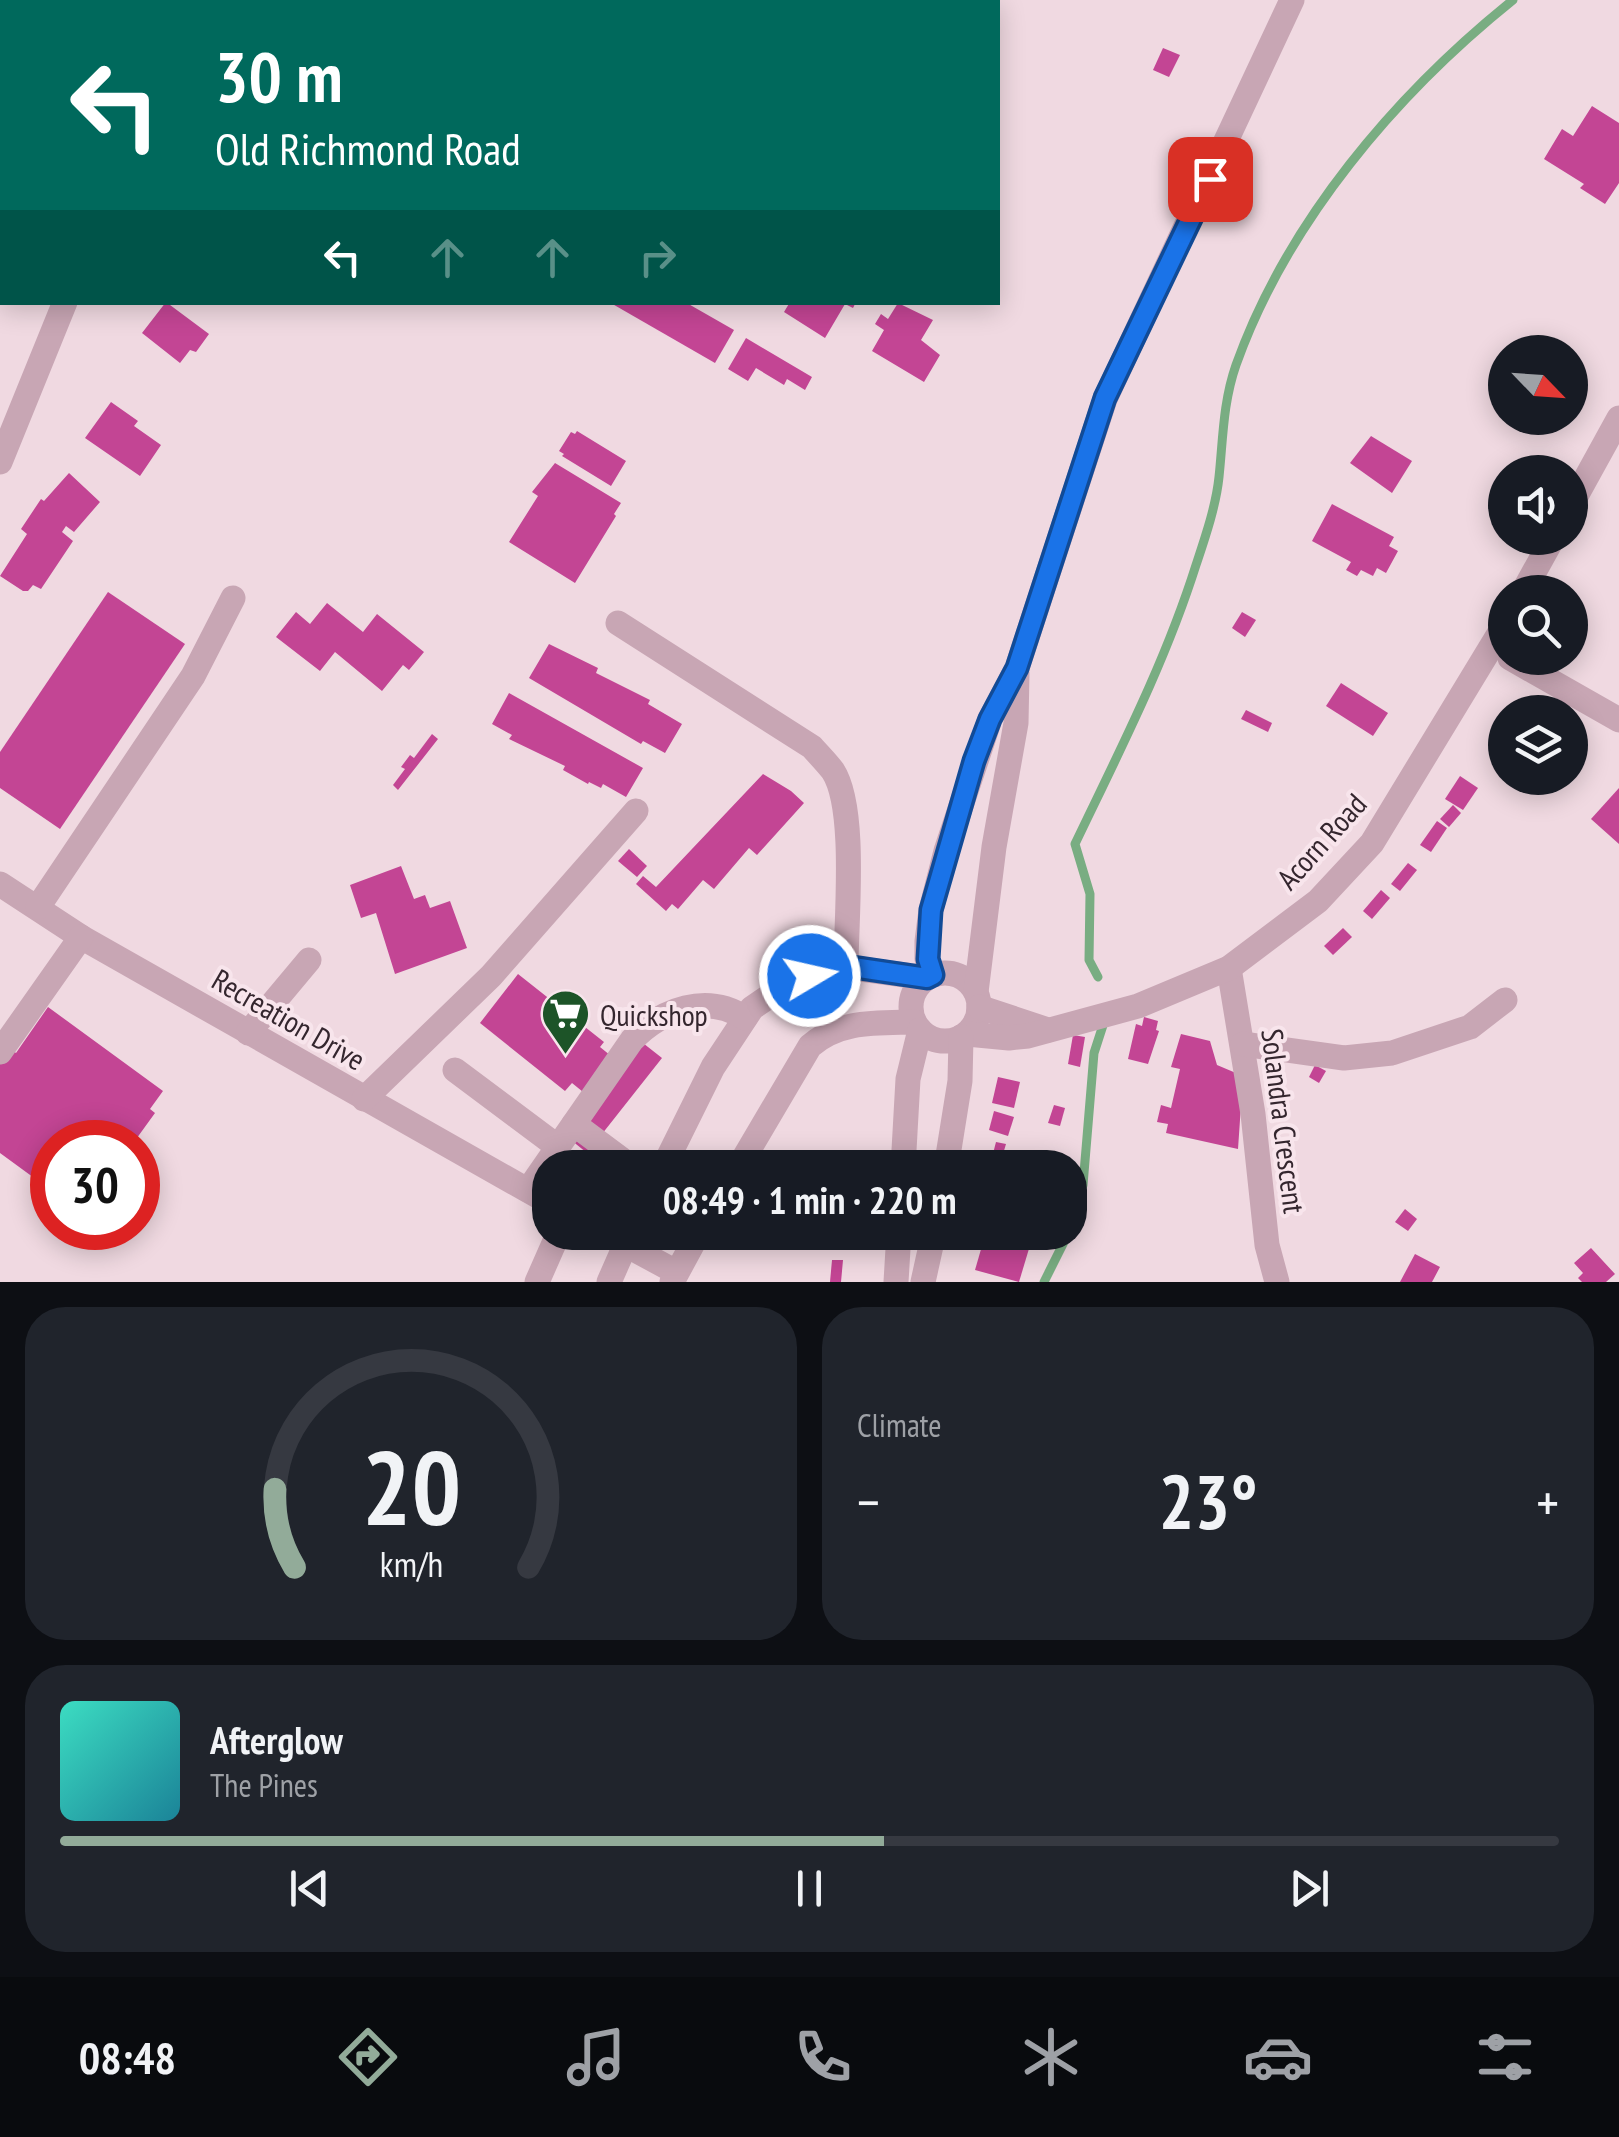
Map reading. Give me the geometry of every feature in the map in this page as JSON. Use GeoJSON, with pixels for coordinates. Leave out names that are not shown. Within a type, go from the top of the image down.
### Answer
{"type":"FeatureCollection","features":[{"type":"Feature","properties":{"kind":"street"},"geometry":{"type":"LineString","coordinates":[[930,976],[927,941],[931,910],[946,852],[979,747],[1017,668],[1105,398],[1292,0]]}},
{"type":"Feature","properties":{"kind":"street"},"geometry":{"type":"LineString","coordinates":[[0,462],[64,305]]}},
{"type":"Feature","properties":{"kind":"street"},"geometry":{"type":"LineString","coordinates":[[1588,474],[1619,418]]}},
{"type":"Feature","properties":{"kind":"street"},"geometry":{"type":"LineString","coordinates":[[38,907],[192,676],[233,598]]}},
{"type":"Feature","properties":{"kind":"street"},"geometry":{"type":"LineString","coordinates":[[618,622],[812,747],[834,772],[843,796],[846,824],[846,966]]}},
{"type":"Feature","properties":{"kind":"street"},"geometry":{"type":"LineString","coordinates":[[949,1150],[964,1036],[976,1022],[994,847],[1016,723],[1017,668]]}},
{"type":"Feature","properties":{"kind":"street","name":"Acorn Road"},"geometry":{"type":"LineString","coordinates":[[964,1036],[1009,1038],[1048,1030],[1138,1006],[1229,968],[1318,900],[1372,844],[1488,674]]}},
{"type":"Feature","properties":{"kind":"street"},"geometry":{"type":"LineString","coordinates":[[1540,675],[1619,720]]}},
{"type":"Feature","properties":{"kind":"street"},"geometry":{"type":"LineString","coordinates":[[364,1098],[491,976],[636,811]]}},
{"type":"Feature","properties":{"kind":"street","name":"Recreation Drive"},"geometry":{"type":"LineString","coordinates":[[4,895],[38,907],[81,937],[532,1193]]}},
{"type":"Feature","properties":{"kind":"street"},"geometry":{"type":"LineString","coordinates":[[0,1052],[81,937]]}},
{"type":"Feature","properties":{"kind":"street"},"geometry":{"type":"LineString","coordinates":[[248,1032],[308,960]]}},
{"type":"Feature","properties":{"kind":"street"},"geometry":{"type":"LineString","coordinates":[[672,1150],[713,1067],[744,1018],[789,983],[846,966],[930,976],[958,975],[978,1000],[1048,1030]]}},
{"type":"Feature","properties":{"kind":"street","name":"Solandra Crescent"},"geometry":{"type":"LineString","coordinates":[[1229,968],[1243,1044],[1267,1245],[1277,1282]]}},
{"type":"Feature","properties":{"kind":"street"},"geometry":{"type":"LineString","coordinates":[[904,1150],[908,1080],[917,1026],[911,1006],[915,990],[930,976]]}},
{"type":"Feature","properties":{"kind":"street"},"geometry":{"type":"LineString","coordinates":[[1243,1044],[1344,1058],[1392,1053],[1470,1028],[1505,1000]]}},
{"type":"Feature","properties":{"kind":"street"},"geometry":{"type":"LineString","coordinates":[[557,1150],[632,1040],[656,1018],[708,1004],[721,1005],[744,1018]]}},
{"type":"Feature","properties":{"kind":"street"},"geometry":{"type":"LineString","coordinates":[[749,1150],[810,1046],[836,1028],[861,1024],[917,1026],[939,1041],[964,1036]]}},
{"type":"Feature","properties":{"kind":"street"},"geometry":{"type":"LineString","coordinates":[[454,1070],[558,1146]]}},
{"type":"Feature","properties":{"kind":"street"},"geometry":{"type":"LineString","coordinates":[[574,1124],[609,1150]]}},
{"type":"Feature","properties":{"kind":"street"},"geometry":{"type":"LineString","coordinates":[[537,1282],[551,1250]]}},
{"type":"Feature","properties":{"kind":"street"},"geometry":{"type":"LineString","coordinates":[[609,1282],[616,1250]]}},
{"type":"Feature","properties":{"kind":"street"},"geometry":{"type":"LineString","coordinates":[[637,1250],[674,1277],[689,1250]]}},
{"type":"Feature","properties":{"kind":"street"},"geometry":{"type":"LineString","coordinates":[[896,1282],[899,1250]]}},
{"type":"Feature","properties":{"kind":"street"},"geometry":{"type":"LineString","coordinates":[[923,1282],[930,1250]]}},
{"type":"Feature","properties":{"kind":"building"},"geometry":{"type":"Polygon","coordinates":[[[1163,48],[1180,55],[1169,77],[1153,70],[1163,48]]]}},
{"type":"Feature","properties":{"kind":"building"},"geometry":{"type":"Polygon","coordinates":[[[1592,106],[1619,123],[1619,183],[1605,204],[1580,188],[1584,184],[1544,159],[1562,129],[1573,136],[1592,106]]]}},
{"type":"Feature","properties":{"kind":"building"},"geometry":{"type":"Polygon","coordinates":[[[164,305],[170,305],[209,334],[196,352],[190,350],[180,363],[142,333],[164,305]]]}},
{"type":"Feature","properties":{"kind":"building"},"geometry":{"type":"Polygon","coordinates":[[[614,305],[690,305],[734,330],[715,363],[614,305]]]}},
{"type":"Feature","properties":{"kind":"building"},"geometry":{"type":"Polygon","coordinates":[[[788,305],[844,305],[825,338],[784,312],[788,305]]]}},
{"type":"Feature","properties":{"kind":"building"},"geometry":{"type":"Polygon","coordinates":[[[897,305],[902,305],[933,320],[921,340],[940,355],[924,382],[872,351],[884,330],[875,324],[881,314],[888,319],[897,305]]]}},
{"type":"Feature","properties":{"kind":"building"},"geometry":{"type":"Polygon","coordinates":[[[746,338],[812,377],[805,390],[787,379],[784,385],[756,368],[748,381],[728,369],[746,338]]]}},
{"type":"Feature","properties":{"kind":"building"},"geometry":{"type":"Polygon","coordinates":[[[111,402],[138,421],[134,426],[161,445],[140,476],[85,438],[111,402]]]}},
{"type":"Feature","properties":{"kind":"building"},"geometry":{"type":"Polygon","coordinates":[[[577,431],[626,461],[611,486],[562,456],[559,451],[571,432],[577,431]]]}},
{"type":"Feature","properties":{"kind":"building"},"geometry":{"type":"Polygon","coordinates":[[[1371,436],[1412,461],[1392,493],[1350,463],[1371,436]]]}},
{"type":"Feature","properties":{"kind":"building"},"geometry":{"type":"Polygon","coordinates":[[[555,463],[621,503],[575,583],[509,542],[538,496],[532,492],[555,463]]]}},
{"type":"Feature","properties":{"kind":"building"},"geometry":{"type":"Polygon","coordinates":[[[69,473],[100,502],[74,532],[66,526],[62,532],[73,541],[41,589],[33,585],[23,591],[0,576],[27,534],[21,529],[41,499],[44,501],[69,473]]]}},
{"type":"Feature","properties":{"kind":"building"},"geometry":{"type":"Polygon","coordinates":[[[1332,504],[1394,537],[1389,546],[1398,551],[1386,573],[1377,568],[1373,576],[1361,570],[1357,576],[1346,570],[1351,562],[1312,541],[1332,504]]]}},
{"type":"Feature","properties":{"kind":"building"},"geometry":{"type":"Polygon","coordinates":[[[108,592],[185,644],[60,829],[0,788],[0,752],[108,592]]]}},
{"type":"Feature","properties":{"kind":"building"},"geometry":{"type":"Polygon","coordinates":[[[327,603],[363,632],[377,614],[424,652],[409,670],[403,665],[382,691],[335,652],[320,671],[276,637],[296,612],[310,624],[327,603]]]}},
{"type":"Feature","properties":{"kind":"building"},"geometry":{"type":"Polygon","coordinates":[[[1242,612],[1256,620],[1245,637],[1232,628],[1242,612]]]}},
{"type":"Feature","properties":{"kind":"building"},"geometry":{"type":"Polygon","coordinates":[[[549,644],[598,668],[596,673],[650,700],[648,704],[682,724],[665,753],[643,741],[641,744],[529,678],[549,644]]]}},
{"type":"Feature","properties":{"kind":"building"},"geometry":{"type":"Polygon","coordinates":[[[1341,683],[1388,713],[1373,736],[1326,706],[1341,683]]]}},
{"type":"Feature","properties":{"kind":"building"},"geometry":{"type":"Polygon","coordinates":[[[509,693],[643,768],[626,797],[603,784],[601,788],[588,784],[563,770],[565,766],[509,739],[512,735],[492,724],[509,693]]]}},
{"type":"Feature","properties":{"kind":"building"},"geometry":{"type":"Polygon","coordinates":[[[1246,710],[1272,723],[1268,732],[1241,719],[1246,710]]]}},
{"type":"Feature","properties":{"kind":"building"},"geometry":{"type":"Polygon","coordinates":[[[432,734],[438,739],[398,790],[393,785],[405,769],[401,767],[410,755],[414,758],[432,734]]]}},
{"type":"Feature","properties":{"kind":"building"},"geometry":{"type":"Polygon","coordinates":[[[763,774],[804,803],[757,855],[749,848],[714,889],[703,880],[678,909],[672,904],[666,911],[636,884],[643,876],[656,887],[763,774]]]}},
{"type":"Feature","properties":{"kind":"building"},"geometry":{"type":"Polygon","coordinates":[[[1460,776],[1478,788],[1463,810],[1445,799],[1460,776]]]}},
{"type":"Feature","properties":{"kind":"building"},"geometry":{"type":"Polygon","coordinates":[[[1619,788],[1619,844],[1591,819],[1619,788]]]}},
{"type":"Feature","properties":{"kind":"building"},"geometry":{"type":"Polygon","coordinates":[[[1453,805],[1461,813],[1449,827],[1440,819],[1453,805]]]}},
{"type":"Feature","properties":{"kind":"building"},"geometry":{"type":"Polygon","coordinates":[[[1437,821],[1447,828],[1431,852],[1420,845],[1437,821]]]}},
{"type":"Feature","properties":{"kind":"building"},"geometry":{"type":"Polygon","coordinates":[[[629,849],[647,866],[637,877],[618,861],[629,849]]]}},
{"type":"Feature","properties":{"kind":"building"},"geometry":{"type":"Polygon","coordinates":[[[1408,863],[1417,870],[1400,891],[1391,884],[1408,863]]]}},
{"type":"Feature","properties":{"kind":"building"},"geometry":{"type":"Polygon","coordinates":[[[401,866],[414,899],[425,895],[430,908],[450,901],[467,948],[395,974],[376,913],[361,918],[350,885],[401,866]]]}},
{"type":"Feature","properties":{"kind":"building"},"geometry":{"type":"Polygon","coordinates":[[[1381,890],[1390,898],[1372,919],[1363,911],[1381,890]]]}},
{"type":"Feature","properties":{"kind":"building"},"geometry":{"type":"Polygon","coordinates":[[[1343,928],[1352,937],[1333,955],[1324,946],[1343,928]]]}},
{"type":"Feature","properties":{"kind":"building"},"geometry":{"type":"Polygon","coordinates":[[[518,974],[604,1042],[600,1047],[616,1060],[634,1036],[662,1058],[589,1150],[583,1150],[560,1131],[588,1096],[572,1083],[565,1091],[480,1023],[518,974]]]}},
{"type":"Feature","properties":{"kind":"building"},"geometry":{"type":"Polygon","coordinates":[[[48,1007],[163,1091],[150,1109],[155,1113],[150,1120],[30,1120],[30,1175],[0,1153],[0,1041],[16,1053],[48,1007]]]}},
{"type":"Feature","properties":{"kind":"building"},"geometry":{"type":"Polygon","coordinates":[[[1144,1017],[1158,1021],[1159,1031],[1148,1064],[1128,1059],[1136,1024],[1142,1026],[1144,1017]]]}},
{"type":"Feature","properties":{"kind":"building"},"geometry":{"type":"Polygon","coordinates":[[[1181,1034],[1210,1041],[1217,1065],[1243,1076],[1238,1149],[1166,1133],[1168,1124],[1157,1122],[1161,1105],[1171,1108],[1180,1069],[1171,1067],[1181,1034]]]}},
{"type":"Feature","properties":{"kind":"building"},"geometry":{"type":"Polygon","coordinates":[[[1073,1035],[1085,1037],[1080,1067],[1068,1064],[1073,1035]]]}},
{"type":"Feature","properties":{"kind":"building"},"geometry":{"type":"Polygon","coordinates":[[[1315,1065],[1326,1071],[1319,1083],[1309,1077],[1315,1065]]]}},
{"type":"Feature","properties":{"kind":"building"},"geometry":{"type":"Polygon","coordinates":[[[998,1077],[1020,1082],[1014,1108],[992,1103],[998,1077]]]}},
{"type":"Feature","properties":{"kind":"building"},"geometry":{"type":"Polygon","coordinates":[[[1054,1105],[1065,1108],[1060,1126],[1048,1123],[1054,1105]]]}},
{"type":"Feature","properties":{"kind":"building"},"geometry":{"type":"Polygon","coordinates":[[[994,1111],[1014,1117],[1008,1136],[989,1130],[994,1111]]]}},
{"type":"Feature","properties":{"kind":"building"},"geometry":{"type":"Polygon","coordinates":[[[996,1142],[1006,1144],[1004,1150],[994,1150],[996,1142]]]}},
{"type":"Feature","properties":{"kind":"building"},"geometry":{"type":"Polygon","coordinates":[[[1405,1209],[1417,1219],[1408,1231],[1395,1222],[1405,1209]]]}},
{"type":"Feature","properties":{"kind":"building"},"geometry":{"type":"Polygon","coordinates":[[[1591,1248],[1615,1274],[1606,1282],[1582,1282],[1578,1278],[1583,1273],[1574,1263],[1591,1248]]]}},
{"type":"Feature","properties":{"kind":"building"},"geometry":{"type":"Polygon","coordinates":[[[981,1250],[1029,1250],[1019,1282],[975,1270],[981,1250]]]}},
{"type":"Feature","properties":{"kind":"building"},"geometry":{"type":"Polygon","coordinates":[[[1415,1254],[1440,1267],[1432,1282],[1400,1282],[1415,1254]]]}},
{"type":"Feature","properties":{"kind":"building"},"geometry":{"type":"Polygon","coordinates":[[[832,1260],[843,1260],[841,1282],[830,1282],[832,1260]]]}},
{"type":"Feature","properties":{"kind":"waterway"},"geometry":{"type":"LineString","coordinates":[[1098,977],[1089,960],[1090,894],[1075,844],[1140,707],[1184,601],[1215,499],[1232,379],[1258,312],[1315,211],[1350,164],[1428,77],[1513,0]]}},
{"type":"Feature","properties":{"kind":"waterway"},"geometry":{"type":"LineString","coordinates":[[1086,1150],[1094,1053],[1105,1019]]}},
{"type":"Feature","properties":{"kind":"waterway"},"geometry":{"type":"LineString","coordinates":[[1044,1282],[1060,1250]]}},
{"type":"Feature","properties":{"kind":"place","name":"Quickshop"},"geometry":{"type":"Point","coordinates":[565,1056]}},
{"type":"Feature","properties":{"kind":"route"},"geometry":{"type":"LineString","coordinates":[[810,976],[846,966],[927,978],[933,975],[927,941],[931,910],[974,761],[990,719],[1017,668],[1105,398],[1210,179]]}}]}
